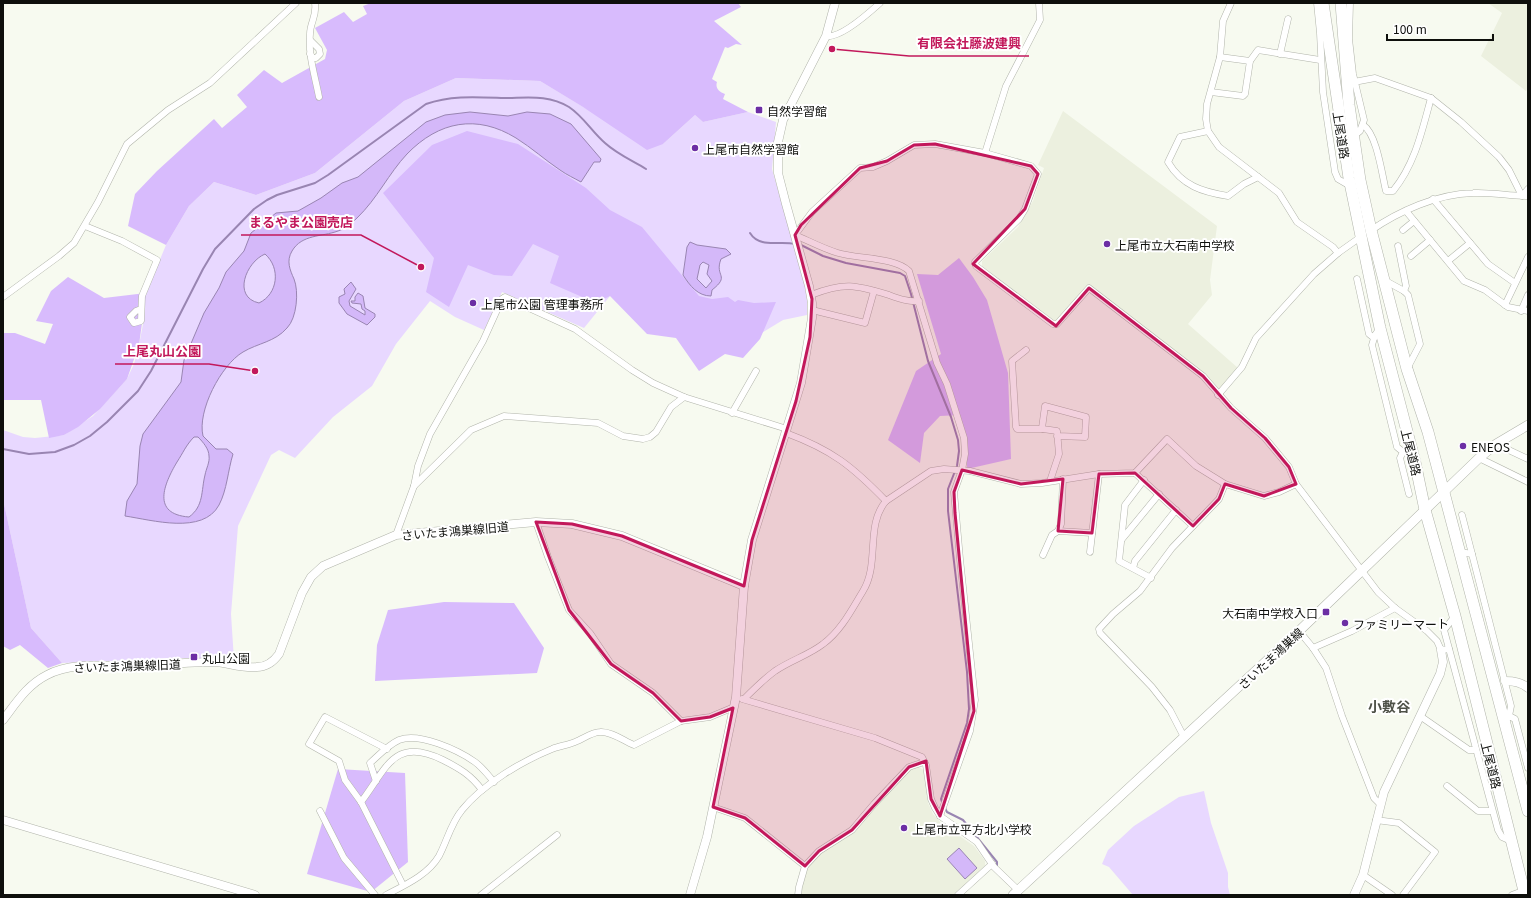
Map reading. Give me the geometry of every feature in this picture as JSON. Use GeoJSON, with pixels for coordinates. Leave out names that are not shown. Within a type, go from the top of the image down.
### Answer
{"type":"FeatureCollection","features":[{"type":"Feature","properties":{"kind":"highway","name":"上尾道路"},"geometry":{"type":"LineString","coordinates":[[1323,3],[1330,63],[1350,186],[1380,328],[1415,462],[1425,510],[1455,616],[1511,841],[1526,891]]}},
{"type":"Feature","properties":{"kind":"highway","name":"上尾道路"},"geometry":{"type":"LineString","coordinates":[[1341,3],[1345,67],[1354,136],[1360,180],[1371,230],[1407,369],[1428,432],[1507,719],[1528,811]]}},
{"type":"Feature","properties":{"kind":"main road","name":"さいたま鴻巣線"},"geometry":{"type":"LineString","coordinates":[[1015,892],[1300,631],[1363,572],[1444,490],[1479,458],[1496,444],[1528,425]]}},
{"type":"Feature","properties":{"kind":"street"},"geometry":{"type":"LineString","coordinates":[[3,298],[69,248],[85,226],[127,144],[168,110],[210,83],[296,3]]}},
{"type":"Feature","properties":{"kind":"street"},"geometry":{"type":"LineString","coordinates":[[315,3],[316,11],[310,33],[310,54],[319,97]]}},
{"type":"Feature","properties":{"kind":"street"},"geometry":{"type":"LineString","coordinates":[[690,895],[701,859],[736,697],[744,586],[752,540],[801,383],[810,337],[812,310],[811,295],[778,173],[778,142],[783,120],[826,36],[835,3]]}},
{"type":"Feature","properties":{"kind":"street"},"geometry":{"type":"LineString","coordinates":[[826,36],[831,37],[842,31],[869,14],[880,3]]}},
{"type":"Feature","properties":{"kind":"street"},"geometry":{"type":"LineString","coordinates":[[985,153],[1006,86],[1040,20],[1039,3]]}},
{"type":"Feature","properties":{"kind":"street"},"geometry":{"type":"LineString","coordinates":[[1231,3],[1221,29],[1220,57],[1206,111],[1208,131],[1219,147],[1279,193],[1297,222],[1333,247],[1338,253]]}},
{"type":"Feature","properties":{"kind":"street"},"geometry":{"type":"LineString","coordinates":[[1316,3],[1320,33],[1322,92],[1336,172],[1338,179],[1350,186]]}},
{"type":"Feature","properties":{"kind":"street"},"geometry":{"type":"LineString","coordinates":[[1350,3],[1350,39],[1354,82],[1364,120],[1363,125],[1354,136]]}},
{"type":"Feature","properties":{"kind":"street"},"geometry":{"type":"LineString","coordinates":[[1280,54],[1288,19]]}},
{"type":"Feature","properties":{"kind":"street"},"geometry":{"type":"LineString","coordinates":[[310,40],[319,49],[320,54],[319,57],[313,58],[310,54]]}},
{"type":"Feature","properties":{"kind":"street"},"geometry":{"type":"LineString","coordinates":[[1211,92],[1243,96],[1245,94],[1250,61],[1258,50],[1320,60]]}},
{"type":"Feature","properties":{"kind":"street"},"geometry":{"type":"LineString","coordinates":[[1220,57],[1250,61]]}},
{"type":"Feature","properties":{"kind":"street"},"geometry":{"type":"LineString","coordinates":[[1354,82],[1375,78],[1431,98],[1461,122],[1499,157],[1525,196]]}},
{"type":"Feature","properties":{"kind":"street"},"geometry":{"type":"LineString","coordinates":[[1363,125],[1368,128],[1376,150],[1386,191],[1393,191],[1404,178],[1412,161],[1431,98]]}},
{"type":"Feature","properties":{"kind":"street"},"geometry":{"type":"LineString","coordinates":[[1208,131],[1180,137],[1168,162],[1192,187],[1208,193],[1228,196],[1244,184],[1258,177]]}},
{"type":"Feature","properties":{"kind":"street"},"geometry":{"type":"LineString","coordinates":[[795,235],[812,212],[860,168],[873,167],[907,148],[921,144],[935,144],[985,153],[1031,166],[1038,174],[1030,197],[1019,218],[975,262],[976,266],[1053,324],[1058,324],[1089,288],[1203,376],[1218,395],[1265,438],[1289,468],[1296,484],[1378,592],[1395,608],[1427,631],[1445,649]]}},
{"type":"Feature","properties":{"kind":"street"},"geometry":{"type":"LineString","coordinates":[[1525,196],[1528,189]]}},
{"type":"Feature","properties":{"kind":"street"},"geometry":{"type":"LineString","coordinates":[[1218,395],[1242,367],[1256,338],[1314,274],[1338,253],[1371,230],[1406,211],[1433,199],[1472,193],[1525,196]]}},
{"type":"Feature","properties":{"kind":"street"},"geometry":{"type":"LineString","coordinates":[[1433,199],[1488,264],[1515,283]]}},
{"type":"Feature","properties":{"kind":"street"},"geometry":{"type":"LineString","coordinates":[[1406,211],[1464,281],[1485,290],[1505,305],[1521,311],[1528,311]]}},
{"type":"Feature","properties":{"kind":"street"},"geometry":{"type":"LineString","coordinates":[[1403,230],[1414,221]]}},
{"type":"Feature","properties":{"kind":"street"},"geometry":{"type":"LineString","coordinates":[[85,226],[122,241],[157,260],[142,296],[141,309]]}},
{"type":"Feature","properties":{"kind":"street"},"geometry":{"type":"LineString","coordinates":[[795,235],[838,253],[893,263],[906,268],[912,275],[937,363],[948,384],[964,438],[965,454],[962,470],[954,492],[975,700],[970,731],[940,816]]}},
{"type":"Feature","properties":{"kind":"street"},"geometry":{"type":"LineString","coordinates":[[1411,256],[1430,240]]}},
{"type":"Feature","properties":{"kind":"street"},"geometry":{"type":"LineString","coordinates":[[1448,261],[1470,242]]}},
{"type":"Feature","properties":{"kind":"street"},"geometry":{"type":"LineString","coordinates":[[1398,246],[1406,286],[1404,291]]}},
{"type":"Feature","properties":{"kind":"street"},"geometry":{"type":"LineString","coordinates":[[1505,305],[1528,257]]}},
{"type":"Feature","properties":{"kind":"street"},"geometry":{"type":"LineString","coordinates":[[1357,279],[1369,334],[1374,338]]}},
{"type":"Feature","properties":{"kind":"street"},"geometry":{"type":"LineString","coordinates":[[1384,280],[1404,291],[1408,295],[1420,344],[1407,369]]}},
{"type":"Feature","properties":{"kind":"street"},"geometry":{"type":"LineString","coordinates":[[811,295],[832,287],[845,285],[860,286],[910,302],[919,301]]}},
{"type":"Feature","properties":{"kind":"street"},"geometry":{"type":"LineString","coordinates":[[812,310],[865,323],[874,291]]}},
{"type":"Feature","properties":{"kind":"street"},"geometry":{"type":"LineString","coordinates":[[1521,311],[1528,295]]}},
{"type":"Feature","properties":{"kind":"street"},"geometry":{"type":"LineString","coordinates":[[396,535],[414,486],[418,466],[430,434],[483,341],[502,299],[505,297],[575,329],[643,376],[684,397],[786,431],[839,457],[859,472],[886,501]]}},
{"type":"Feature","properties":{"kind":"street"},"geometry":{"type":"LineString","coordinates":[[1380,328],[1372,345],[1397,447],[1415,462]]}},
{"type":"Feature","properties":{"kind":"street"},"geometry":{"type":"LineString","coordinates":[[1026,350],[1012,361],[1016,427],[1017,429],[1057,431],[1059,454],[1050,481]]}},
{"type":"Feature","properties":{"kind":"street"},"geometry":{"type":"LineString","coordinates":[[732,413],[756,371]]}},
{"type":"Feature","properties":{"kind":"street"},"geometry":{"type":"LineString","coordinates":[[414,486],[470,430],[504,416],[598,423],[623,436],[643,439],[650,437],[656,432],[671,407],[684,397]]}},
{"type":"Feature","properties":{"kind":"street"},"geometry":{"type":"LineString","coordinates":[[1043,430],[1045,406],[1086,417],[1085,437],[1057,436]]}},
{"type":"Feature","properties":{"kind":"street"},"geometry":{"type":"LineString","coordinates":[[1135,473],[1167,439],[1196,466],[1225,484],[1264,496],[1279,492],[1296,484]]}},
{"type":"Feature","properties":{"kind":"street"},"geometry":{"type":"LineString","coordinates":[[1496,444],[1528,459]]}},
{"type":"Feature","properties":{"kind":"street"},"geometry":{"type":"LineString","coordinates":[[1403,452],[1400,458],[1409,494]]}},
{"type":"Feature","properties":{"kind":"street"},"geometry":{"type":"LineString","coordinates":[[1479,458],[1528,482]]}},
{"type":"Feature","properties":{"kind":"street"},"geometry":{"type":"LineString","coordinates":[[744,699],[775,671],[824,644],[842,625],[870,578],[876,521],[880,508],[886,501],[931,471],[944,469],[962,470],[1020,484],[1042,484],[1050,481],[1099,474],[1135,473],[1194,526]]}},
{"type":"Feature","properties":{"kind":"street"},"geometry":{"type":"LineString","coordinates":[[1090,552],[1099,474]]}},
{"type":"Feature","properties":{"kind":"street"},"geometry":{"type":"LineString","coordinates":[[1044,555],[1052,535],[1058,531],[1061,524],[1063,479]]}},
{"type":"Feature","properties":{"kind":"street"},"geometry":{"type":"LineString","coordinates":[[1144,480],[1126,501],[1119,561],[1150,578]]}},
{"type":"Feature","properties":{"kind":"street"},"geometry":{"type":"LineString","coordinates":[[1184,737],[1170,710],[1152,687],[1100,633],[1099,630],[1113,614],[1140,591],[1172,548],[1219,499],[1225,484]]}},
{"type":"Feature","properties":{"kind":"street"},"geometry":{"type":"LineString","coordinates":[[1122,539],[1159,494]]}},
{"type":"Feature","properties":{"kind":"street"},"geometry":{"type":"LineString","coordinates":[[1133,568],[1136,561],[1176,510]]}},
{"type":"Feature","properties":{"kind":"street"},"geometry":{"type":"LineString","coordinates":[[1462,515],[1511,706],[1507,719],[1515,720],[1528,768]]}},
{"type":"Feature","properties":{"kind":"street"},"geometry":{"type":"LineString","coordinates":[[536,522],[569,610],[590,633],[611,664],[645,686],[681,721]]}},
{"type":"Feature","properties":{"kind":"street","name":"さいたま鴻巣線旧道"},"geometry":{"type":"LineString","coordinates":[[3,720],[21,696],[34,683],[46,675],[64,668],[86,665],[134,666],[215,662],[257,668],[264,666],[275,660],[280,654],[302,593],[311,577],[323,566],[396,535],[536,522],[572,524],[622,536],[744,586]]}},
{"type":"Feature","properties":{"kind":"street"},"geometry":{"type":"LineString","coordinates":[[1058,531],[1092,533]]}},
{"type":"Feature","properties":{"kind":"street"},"geometry":{"type":"LineString","coordinates":[[1460,552],[1472,554]]}},
{"type":"Feature","properties":{"kind":"street"},"geometry":{"type":"LineString","coordinates":[[1313,648],[1352,631],[1395,608]]}},
{"type":"Feature","properties":{"kind":"street"},"geometry":{"type":"LineString","coordinates":[[1455,616],[1444,630],[1445,649],[1498,830],[1502,837],[1511,841]]}},
{"type":"Feature","properties":{"kind":"street"},"geometry":{"type":"LineString","coordinates":[[1300,631],[1326,668],[1345,723],[1374,798],[1380,804]]}},
{"type":"Feature","properties":{"kind":"street"},"geometry":{"type":"LineString","coordinates":[[1354,895],[1364,875],[1376,820],[1384,792],[1440,674],[1445,649]]}},
{"type":"Feature","properties":{"kind":"street"},"geometry":{"type":"LineString","coordinates":[[1505,681],[1513,681],[1523,684],[1528,688]]}},
{"type":"Feature","properties":{"kind":"street"},"geometry":{"type":"LineString","coordinates":[[736,697],[875,738],[922,757],[926,765],[931,799],[940,816],[977,842],[992,864],[1015,892]]}},
{"type":"Feature","properties":{"kind":"street"},"geometry":{"type":"LineString","coordinates":[[386,895],[422,873],[438,857],[461,811],[482,790],[552,749],[573,743],[594,733],[601,732],[608,733],[634,745],[681,721],[710,717],[734,707]]}},
{"type":"Feature","properties":{"kind":"street"},"geometry":{"type":"LineString","coordinates":[[1420,716],[1469,750],[1475,750]]}},
{"type":"Feature","properties":{"kind":"street"},"geometry":{"type":"LineString","coordinates":[[387,749],[325,717],[308,744],[339,761],[345,780],[361,802],[403,885]]}},
{"type":"Feature","properties":{"kind":"street"},"geometry":{"type":"LineString","coordinates":[[376,781],[370,763],[400,740],[410,738],[429,741],[469,758],[476,763],[494,782]]}},
{"type":"Feature","properties":{"kind":"street"},"geometry":{"type":"LineString","coordinates":[[361,802],[376,781],[398,756],[406,751],[419,750],[436,756],[464,771],[482,790]]}},
{"type":"Feature","properties":{"kind":"street"},"geometry":{"type":"LineString","coordinates":[[798,895],[805,866],[819,851],[852,830],[909,767],[924,762]]}},
{"type":"Feature","properties":{"kind":"street"},"geometry":{"type":"LineString","coordinates":[[1447,786],[1478,811],[1492,811]]}},
{"type":"Feature","properties":{"kind":"street"},"geometry":{"type":"LineString","coordinates":[[713,807],[745,818],[805,866]]}},
{"type":"Feature","properties":{"kind":"street"},"geometry":{"type":"LineString","coordinates":[[320,811],[344,858],[375,895]]}},
{"type":"Feature","properties":{"kind":"street"},"geometry":{"type":"LineString","coordinates":[[3,820],[255,895]]}},
{"type":"Feature","properties":{"kind":"street"},"geometry":{"type":"LineString","coordinates":[[1376,820],[1399,823],[1435,852],[1403,895]]}},
{"type":"Feature","properties":{"kind":"street"},"geometry":{"type":"LineString","coordinates":[[482,895],[557,835]]}},
{"type":"Feature","properties":{"kind":"street"},"geometry":{"type":"LineString","coordinates":[[958,895],[992,864]]}},
{"type":"Feature","properties":{"kind":"street"},"geometry":{"type":"LineString","coordinates":[[1364,875],[1392,895]]}},
{"type":"Feature","properties":{"kind":"street"},"geometry":{"type":"LineString","coordinates":[[1512,895],[1526,891]]}},
{"type":"Feature","properties":{"kind":"highlighted area"},"geometry":{"type":"Polygon","coordinates":[[[935,144],[1031,166],[1038,174],[1025,209],[973,264],[1056,326],[1089,288],[1203,376],[1231,408],[1265,438],[1289,467],[1296,484],[1264,496],[1225,484],[1219,499],[1193,526],[1135,473],[1099,474],[1092,533],[1058,531],[1063,479],[1021,484],[962,470],[954,492],[955,513],[974,711],[940,816],[931,799],[926,761],[909,767],[852,830],[819,851],[805,866],[745,818],[713,807],[733,708],[710,717],[681,721],[653,693],[611,664],[569,610],[536,522],[572,524],[622,536],[744,586],[752,540],[796,401],[810,337],[812,299],[795,235],[801,225],[860,168],[887,161],[914,145],[935,144]]]}},
{"type":"Feature","properties":{"kind":"shaded area"},"geometry":{"type":"Polygon","coordinates":[[[371,3],[738,3],[741,7],[714,21],[742,45],[736,44],[728,48],[725,47],[712,79],[717,82],[718,90],[725,94],[723,99],[748,112],[703,122],[695,115],[663,144],[647,150],[583,107],[540,81],[456,78],[404,101],[315,173],[256,195],[214,182],[189,206],[166,245],[128,226],[135,194],[157,171],[214,119],[222,128],[247,107],[237,95],[264,70],[282,83],[325,59],[327,50],[315,28],[344,12],[353,22],[367,14],[363,6],[371,3]]]}},
{"type":"Feature","properties":{"kind":"shaded area"},"geometry":{"type":"Polygon","coordinates":[[[1488,3],[1528,3],[1528,87],[1526,91],[1481,56],[1502,13],[1488,3]]]}},
{"type":"Feature","properties":{"kind":"shaded area"},"geometry":{"type":"Polygon","coordinates":[[[456,78],[540,81],[585,108],[663,144],[695,115],[703,122],[748,112],[776,122],[772,169],[804,281],[807,301],[807,315],[783,320],[760,334],[610,296],[584,328],[502,292],[484,330],[455,317],[430,301],[396,344],[372,386],[333,417],[295,458],[279,450],[271,455],[238,526],[231,614],[234,660],[187,658],[62,663],[31,628],[3,499],[3,430],[23,437],[35,438],[64,435],[93,416],[127,379],[134,364],[139,345],[144,319],[144,298],[166,245],[189,206],[214,182],[256,195],[315,173],[404,101],[456,78]]]}},
{"type":"Feature","properties":{"kind":"shaded area","name":"上尾市立大石南中学校"},"geometry":{"type":"Polygon","coordinates":[[[1063,111],[1217,226],[1210,280],[1212,295],[1188,324],[1238,368],[1221,389],[1218,389],[1202,371],[1088,284],[1058,320],[1052,320],[982,266],[982,261],[1018,227],[1033,201],[1044,168],[1038,165],[1063,111]]]}},
{"type":"Feature","properties":{"kind":"shaded area"},"geometry":{"type":"Polygon","coordinates":[[[470,112],[508,116],[527,112],[550,114],[571,124],[601,159],[600,162],[594,162],[581,182],[563,172],[516,138],[501,130],[487,126],[473,124],[445,128],[432,134],[419,143],[394,169],[371,203],[351,224],[338,231],[307,239],[296,246],[289,258],[290,269],[296,284],[297,297],[295,311],[290,324],[282,333],[243,352],[235,358],[219,378],[212,390],[204,414],[202,426],[203,436],[216,449],[227,449],[233,454],[224,493],[219,505],[211,514],[201,520],[189,523],[162,522],[125,516],[127,501],[137,484],[140,446],[143,434],[181,382],[184,360],[204,313],[219,288],[226,272],[244,251],[251,233],[276,213],[298,211],[321,198],[342,183],[358,177],[426,122],[445,115],[470,112]],[[265,254],[252,264],[245,279],[244,287],[246,294],[251,300],[259,303],[270,294],[275,280],[273,266],[265,254]],[[194,437],[187,446],[168,479],[164,497],[165,504],[169,510],[177,515],[189,517],[194,513],[200,503],[209,458],[209,453],[204,443],[198,437],[194,437]]]}},
{"type":"Feature","properties":{"kind":"shaded area"},"geometry":{"type":"Polygon","coordinates":[[[467,131],[518,144],[586,188],[610,210],[642,227],[699,296],[712,299],[728,297],[735,302],[738,300],[754,303],[776,302],[760,339],[743,358],[725,354],[699,371],[676,338],[647,334],[610,296],[596,303],[550,283],[559,256],[533,244],[512,276],[494,275],[468,265],[449,307],[426,292],[434,258],[383,193],[432,145],[467,131]]]}},
{"type":"Feature","properties":{"kind":"shaded area"},"geometry":{"type":"Polygon","coordinates":[[[690,242],[697,245],[726,249],[731,254],[721,259],[719,269],[721,278],[718,285],[712,290],[711,296],[706,296],[695,290],[683,275],[687,247],[690,242]],[[703,262],[700,265],[697,279],[706,288],[712,281],[707,274],[709,265],[703,262]]]}},
{"type":"Feature","properties":{"kind":"shaded area"},"geometry":{"type":"Polygon","coordinates":[[[959,258],[987,300],[1008,373],[1011,459],[967,469],[967,444],[960,415],[940,416],[924,433],[920,463],[888,440],[916,371],[941,354],[917,274],[938,275],[959,258]]]}},
{"type":"Feature","properties":{"kind":"shaded area"},"geometry":{"type":"Polygon","coordinates":[[[68,277],[104,298],[146,293],[139,345],[127,379],[100,409],[78,427],[64,435],[49,438],[41,400],[3,400],[3,333],[15,333],[45,344],[53,324],[36,321],[51,291],[68,277]]]}},
{"type":"Feature","properties":{"kind":"shaded area"},"geometry":{"type":"Polygon","coordinates":[[[351,282],[356,289],[349,301],[350,306],[365,315],[365,311],[362,309],[361,304],[352,303],[351,301],[355,301],[355,297],[358,293],[363,296],[365,308],[375,314],[375,317],[367,325],[347,314],[339,303],[339,297],[345,294],[344,289],[351,282]]]}},
{"type":"Feature","properties":{"kind":"shaded area"},"geometry":{"type":"Polygon","coordinates":[[[3,499],[31,628],[62,663],[48,668],[20,645],[10,650],[3,646],[3,499]]]}},
{"type":"Feature","properties":{"kind":"shaded area"},"geometry":{"type":"Polygon","coordinates":[[[444,602],[514,603],[544,648],[537,673],[375,681],[377,645],[388,610],[444,602]]]}},
{"type":"Feature","properties":{"kind":"shaded area","name":"上尾市立平方北小学校"},"geometry":{"type":"Polygon","coordinates":[[[919,767],[925,771],[928,803],[933,814],[942,824],[974,846],[985,861],[985,866],[955,895],[801,895],[805,869],[818,854],[854,833],[873,808],[910,769],[919,767]]]}},
{"type":"Feature","properties":{"kind":"shaded area"},"geometry":{"type":"Polygon","coordinates":[[[338,769],[405,773],[408,862],[371,892],[307,874],[338,769]]]}},
{"type":"Feature","properties":{"kind":"shaded area"},"geometry":{"type":"Polygon","coordinates":[[[1204,791],[1211,823],[1228,873],[1228,887],[1230,895],[1133,895],[1109,867],[1102,864],[1108,850],[1134,826],[1179,797],[1204,791]]]}},
{"type":"Feature","properties":{"kind":"shaded area"},"geometry":{"type":"Polygon","coordinates":[[[959,848],[977,868],[965,879],[947,859],[959,848]]]}},
{"type":"Feature","properties":{"kind":"waterway"},"geometry":{"type":"LineString","coordinates":[[3,449],[29,454],[55,452],[74,445],[90,436],[107,422],[138,391],[151,371],[203,269],[215,249],[254,209],[277,195],[315,183],[426,104],[445,99],[464,97],[545,98],[553,100],[569,107],[579,115],[600,139],[620,154],[646,169]]}},
{"type":"Feature","properties":{"kind":"waterway"},"geometry":{"type":"LineString","coordinates":[[750,233],[759,241],[795,244]]}},
{"type":"Feature","properties":{"kind":"waterway"},"geometry":{"type":"LineString","coordinates":[[799,244],[823,256],[846,263],[900,273],[905,276],[928,361],[951,417],[958,440],[959,451],[957,466],[948,489],[948,511],[967,672],[969,709],[967,723],[941,799],[942,802]]}},
{"type":"Feature","properties":{"kind":"waterway"},"geometry":{"type":"LineString","coordinates":[[945,808],[947,812],[963,820],[997,862],[997,867]]}},
{"type":"Feature","properties":{"kind":"place","name":"有限会社藤波建興"},"geometry":{"type":"Point","coordinates":[832,49]}},
{"type":"Feature","properties":{"kind":"place","name":"自然学習館"},"geometry":{"type":"Point","coordinates":[759,110]}},
{"type":"Feature","properties":{"kind":"place","name":"上尾市自然学習館"},"geometry":{"type":"Point","coordinates":[695,148]}},
{"type":"Feature","properties":{"kind":"place","name":"上尾市立大石南中学校"},"geometry":{"type":"Point","coordinates":[1107,244]}},
{"type":"Feature","properties":{"kind":"place","name":"まるやま公園売店"},"geometry":{"type":"Point","coordinates":[421,267]}},
{"type":"Feature","properties":{"kind":"place","name":"上尾市公園 管理事務所"},"geometry":{"type":"Point","coordinates":[473,303]}},
{"type":"Feature","properties":{"kind":"place","name":"上尾丸山公園"},"geometry":{"type":"Point","coordinates":[255,371]}},
{"type":"Feature","properties":{"kind":"place","name":"ENEOS"},"geometry":{"type":"Point","coordinates":[1463,446]}},
{"type":"Feature","properties":{"kind":"place","name":"大石南中学校入口"},"geometry":{"type":"Point","coordinates":[1326,612]}},
{"type":"Feature","properties":{"kind":"place","name":"ファミリーマート"},"geometry":{"type":"Point","coordinates":[1345,623]}},
{"type":"Feature","properties":{"kind":"place","name":"丸山公園"},"geometry":{"type":"Point","coordinates":[194,657]}},
{"type":"Feature","properties":{"kind":"place","name":"上尾市立平方北小学校"},"geometry":{"type":"Point","coordinates":[904,828]}},
{"type":"Feature","properties":{"kind":"district","name":"小敷谷"},"geometry":{"type":"Point","coordinates":[1389,706]}}]}
